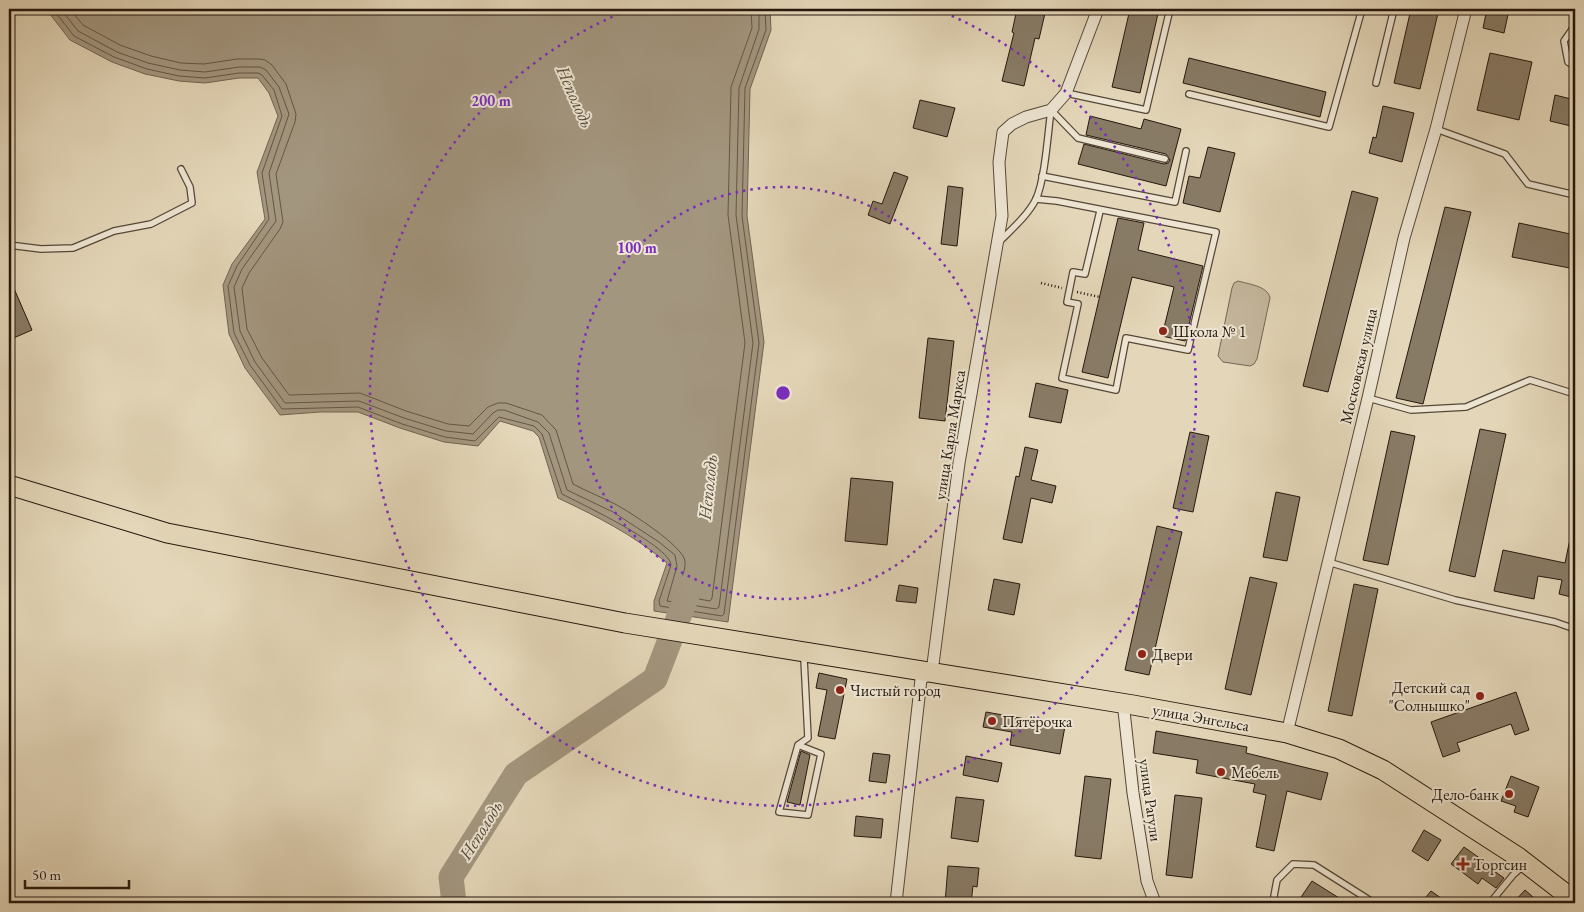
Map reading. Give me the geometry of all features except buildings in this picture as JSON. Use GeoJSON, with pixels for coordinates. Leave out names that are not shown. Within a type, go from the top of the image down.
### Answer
{"type":"FeatureCollection","features":[{"type":"Feature","properties":{"kind":"main road","name":"улица Энгельса"},"geometry":{"type":"LineString","coordinates":[[9,485],[167,533],[625,622],[1287,732],[1338,749],[1383,770],[1518,858],[1575,901]]}},
{"type":"Feature","properties":{"kind":"street"},"geometry":{"type":"LineString","coordinates":[[1051,110],[1066,93],[1098,9]]}},
{"type":"Feature","properties":{"kind":"street","name":"Московская улица"},"geometry":{"type":"LineString","coordinates":[[1287,732],[1368,398],[1404,238],[1436,129],[1466,9]]}},
{"type":"Feature","properties":{"kind":"street","name":"улица Карла Маркса"},"geometry":{"type":"LineString","coordinates":[[896,903],[921,679],[932,672],[959,463],[1002,216],[999,162],[1003,132],[1012,124],[1026,117],[1051,110]]}},
{"type":"Feature","properties":{"kind":"street","name":"улица Рагули"},"geometry":{"type":"LineString","coordinates":[[1133,705],[1124,711],[1133,793],[1146,881],[1155,903]]}},
{"type":"Feature","properties":{"kind":"lane"},"geometry":{"type":"LineString","coordinates":[[1066,93],[1146,110],[1170,9]]}},
{"type":"Feature","properties":{"kind":"lane"},"geometry":{"type":"LineString","coordinates":[[1189,94],[1329,127],[1362,9]]}},
{"type":"Feature","properties":{"kind":"lane"},"geometry":{"type":"LineString","coordinates":[[1376,83],[1394,9]]}},
{"type":"Feature","properties":{"kind":"lane"},"geometry":{"type":"LineString","coordinates":[[1575,25],[1564,41],[1568,62],[1575,66]]}},
{"type":"Feature","properties":{"kind":"lane"},"geometry":{"type":"LineString","coordinates":[[1051,110],[1078,138],[1165,159]]}},
{"type":"Feature","properties":{"kind":"lane"},"geometry":{"type":"LineString","coordinates":[[997,244],[1019,222],[1036,199],[1042,176],[1051,110]]}},
{"type":"Feature","properties":{"kind":"lane"},"geometry":{"type":"LineString","coordinates":[[1436,129],[1505,154],[1528,184],[1575,195]]}},
{"type":"Feature","properties":{"kind":"lane"},"geometry":{"type":"LineString","coordinates":[[1042,176],[1174,202],[1186,151]]}},
{"type":"Feature","properties":{"kind":"lane"},"geometry":{"type":"LineString","coordinates":[[9,245],[41,249],[73,248],[114,231],[151,224],[192,203],[190,187],[182,169]]}},
{"type":"Feature","properties":{"kind":"lane"},"geometry":{"type":"LineString","coordinates":[[1036,199],[1057,201],[1216,232],[1188,350],[1126,338],[1116,390],[1062,378],[1078,304],[1067,302],[1073,272],[1085,274],[1100,210]]}},
{"type":"Feature","properties":{"kind":"lane"},"geometry":{"type":"LineString","coordinates":[[1368,398],[1411,410],[1466,407],[1530,380],[1575,394]]}},
{"type":"Feature","properties":{"kind":"lane"},"geometry":{"type":"LineString","coordinates":[[1328,562],[1455,600],[1555,622],[1575,630]]}},
{"type":"Feature","properties":{"kind":"lane"},"geometry":{"type":"LineString","coordinates":[[798,745],[821,754],[808,815],[779,812],[798,745],[808,738],[804,659],[816,654]]}},
{"type":"Feature","properties":{"kind":"lane"},"geometry":{"type":"LineString","coordinates":[[1274,896],[1277,880],[1293,864],[1314,866],[1374,903]]}},
{"type":"Feature","properties":{"kind":"lane"},"geometry":{"type":"LineString","coordinates":[[1490,903],[1513,875],[1525,864]]}},
{"type":"Feature","properties":{"kind":"shaded area"},"geometry":{"type":"Polygon","coordinates":[[[1238,281],[1262,288],[1270,298],[1257,359],[1250,366],[1223,362],[1218,356],[1232,288],[1234,283],[1238,281]]]}},
{"type":"Feature","properties":{"kind":"water"},"geometry":{"type":"Polygon","coordinates":[[[46,9],[770,9],[771,30],[750,89],[747,216],[764,342],[728,622],[654,611],[654,601],[667,563],[641,543],[587,512],[558,498],[539,437],[533,431],[500,421],[478,446],[444,442],[358,412],[280,415],[245,368],[229,334],[223,285],[232,264],[265,219],[257,172],[278,116],[269,93],[258,78],[239,78],[205,83],[179,81],[145,74],[112,62],[70,40],[46,9]]]}},
{"type":"Feature","properties":{"kind":"waterway","name":"Неполодь"},"geometry":{"type":"LineString","coordinates":[[454,903],[451,877],[516,774],[655,679],[691,585]]}},
{"type":"Feature","properties":{"kind":"place","name":"Школа № 1"},"geometry":{"type":"Point","coordinates":[1163,331]}},
{"type":"Feature","properties":{"kind":"place","name":"Двери"},"geometry":{"type":"Point","coordinates":[1142,654]}},
{"type":"Feature","properties":{"kind":"place","name":"Чистый город"},"geometry":{"type":"Point","coordinates":[840,690]}},
{"type":"Feature","properties":{"kind":"place","name":"Детский сад \"Солнышко\""},"geometry":{"type":"Point","coordinates":[1480,696]}},
{"type":"Feature","properties":{"kind":"place","name":"Пятёрочка"},"geometry":{"type":"Point","coordinates":[992,721]}},
{"type":"Feature","properties":{"kind":"place","name":"Мебель"},"geometry":{"type":"Point","coordinates":[1221,772]}},
{"type":"Feature","properties":{"kind":"place","name":"Дело-банк"},"geometry":{"type":"Point","coordinates":[1509,794]}},
{"type":"Feature","properties":{"kind":"place","name":"Торгсин"},"geometry":{"type":"Point","coordinates":[1463,864]}}]}
